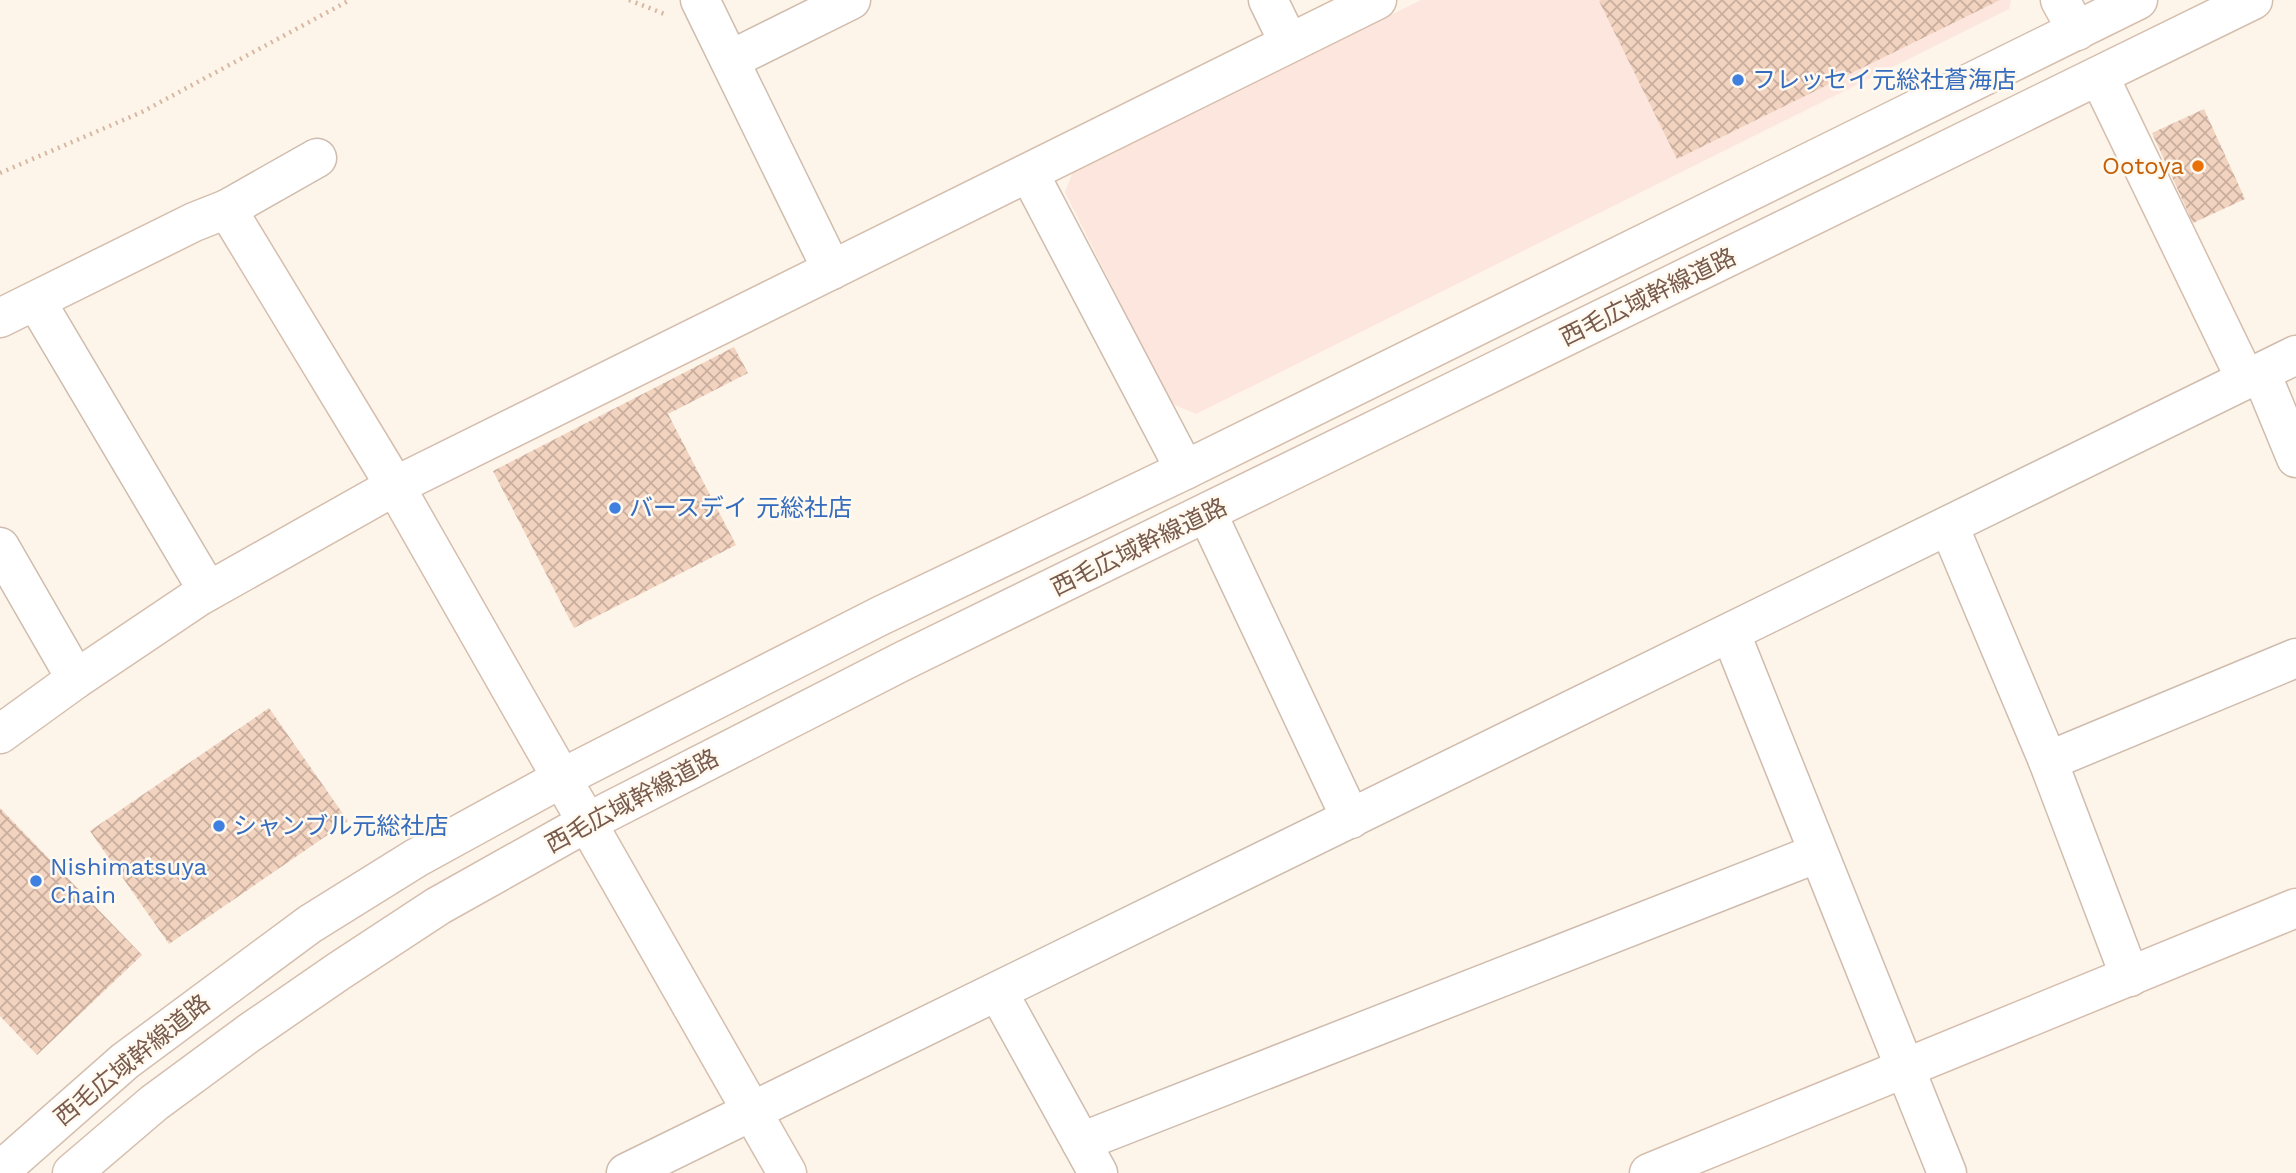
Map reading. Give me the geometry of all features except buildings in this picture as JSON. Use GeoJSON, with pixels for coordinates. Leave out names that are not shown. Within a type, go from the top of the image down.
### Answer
{"type":"FeatureCollection","features":[{"type":"Feature","properties":{"kind":"street"},"geometry":{"type":"LineString","coordinates":[[700,0],[832,270]]}},
{"type":"Feature","properties":{"kind":"street"},"geometry":{"type":"LineString","coordinates":[[730,60],[851,0]]}},
{"type":"Feature","properties":{"kind":"street"},"geometry":{"type":"LineString","coordinates":[[1268,0],[1289,43]]}},
{"type":"Feature","properties":{"kind":"street"},"geometry":{"type":"LineString","coordinates":[[0,734],[76,678],[208,591],[395,486],[1377,0]]}},
{"type":"Feature","properties":{"kind":"street","name":"西毛広域幹線道路"},"geometry":{"type":"LineString","coordinates":[[0,1171],[125,1061],[310,924],[416,858],[562,778],[880,616],[1185,470],[2069,15],[2138,0]]}},
{"type":"Feature","properties":{"kind":"street","name":"西毛広域幹線道路"},"geometry":{"type":"LineString","coordinates":[[72,1173],[154,1103],[248,1033],[339,971],[438,906],[586,823],[905,660],[2253,0]]}},
{"type":"Feature","properties":{"kind":"street"},"geometry":{"type":"LineString","coordinates":[[2099,76],[2296,458]]}},
{"type":"Feature","properties":{"kind":"street"},"geometry":{"type":"LineString","coordinates":[[0,318],[194,222],[227,209],[317,158]]}},
{"type":"Feature","properties":{"kind":"street"},"geometry":{"type":"LineString","coordinates":[[1029,173],[1185,470]]}},
{"type":"Feature","properties":{"kind":"street"},"geometry":{"type":"LineString","coordinates":[[227,209],[395,486],[787,1173]]}},
{"type":"Feature","properties":{"kind":"street"},"geometry":{"type":"LineString","coordinates":[[36,301],[208,591]]}},
{"type":"Feature","properties":{"kind":"street"},"geometry":{"type":"LineString","coordinates":[[626,1173],[2296,355]]}},
{"type":"Feature","properties":{"kind":"street"},"geometry":{"type":"LineString","coordinates":[[1207,513],[1351,818]]}},
{"type":"Feature","properties":{"kind":"street"},"geometry":{"type":"LineString","coordinates":[[1949,526],[2048,761],[2130,977]]}},
{"type":"Feature","properties":{"kind":"street"},"geometry":{"type":"LineString","coordinates":[[0,547],[76,678]]}},
{"type":"Feature","properties":{"kind":"street"},"geometry":{"type":"LineString","coordinates":[[1731,634],[1947,1173]]}},
{"type":"Feature","properties":{"kind":"street"},"geometry":{"type":"LineString","coordinates":[[2048,761],[2296,658]]}},
{"type":"Feature","properties":{"kind":"street"},"geometry":{"type":"LineString","coordinates":[[998,992],[1090,1158],[1818,853]]}},
{"type":"Feature","properties":{"kind":"street"},"geometry":{"type":"LineString","coordinates":[[1648,1173],[2296,908]]}},
{"type":"Feature","properties":{"kind":"path"},"geometry":{"type":"LineString","coordinates":[[0,173],[62,149],[142,112],[349,0]]}},
{"type":"Feature","properties":{"kind":"shaded area"},"geometry":{"type":"Polygon","coordinates":[[[1421,0],[2011,0],[2009,9],[1196,414],[1170,403],[1065,192],[1073,172],[1421,0]]]}},
{"type":"Feature","properties":{"kind":"place","name":"フレッセイ元総社蒼海店"},"geometry":{"type":"Point","coordinates":[1738,80]}},
{"type":"Feature","properties":{"kind":"place","name":"Ootoya"},"geometry":{"type":"Point","coordinates":[2198,166]}},
{"type":"Feature","properties":{"kind":"place","name":"バースデイ 元総社店"},"geometry":{"type":"Point","coordinates":[615,508]}},
{"type":"Feature","properties":{"kind":"place","name":"シャンブル元総社店"},"geometry":{"type":"Point","coordinates":[219,826]}},
{"type":"Feature","properties":{"kind":"place","name":"Nishimatsuya Chain"},"geometry":{"type":"Point","coordinates":[36,881]}}]}
